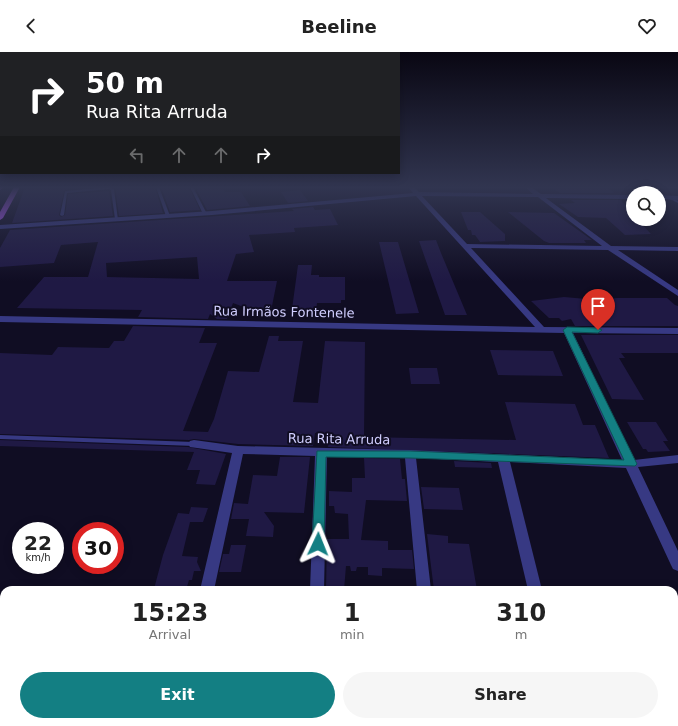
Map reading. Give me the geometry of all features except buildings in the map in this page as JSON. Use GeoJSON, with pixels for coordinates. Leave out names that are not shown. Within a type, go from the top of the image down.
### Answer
{"type":"FeatureCollection","features":[{"type":"Feature","properties":{"kind":"street"},"geometry":{"type":"LineString","coordinates":[[0,227],[126,218]]}},
{"type":"Feature","properties":{"kind":"street"},"geometry":{"type":"LineString","coordinates":[[441,218],[542,330]]}},
{"type":"Feature","properties":{"kind":"street"},"geometry":{"type":"LineString","coordinates":[[571,218],[611,249],[678,294]]}},
{"type":"Feature","properties":{"kind":"street"},"geometry":{"type":"LineString","coordinates":[[466,246],[678,249]]}},
{"type":"Feature","properties":{"kind":"street","name":"Rua Irmãos Fontenele"},"geometry":{"type":"LineString","coordinates":[[0,319],[542,330],[678,331]]}},
{"type":"Feature","properties":{"kind":"street"},"geometry":{"type":"LineString","coordinates":[[567,330],[632,464],[678,565]]}},
{"type":"Feature","properties":{"kind":"street","name":"Rua Rita Arruda"},"geometry":{"type":"LineString","coordinates":[[194,444],[238,450],[410,454],[503,460],[632,464],[678,459]]}},
{"type":"Feature","properties":{"kind":"street"},"geometry":{"type":"LineString","coordinates":[[208,586],[238,450]]}},
{"type":"Feature","properties":{"kind":"street"},"geometry":{"type":"LineString","coordinates":[[317,586],[321,453]]}},
{"type":"Feature","properties":{"kind":"street"},"geometry":{"type":"LineString","coordinates":[[410,454],[424,586]]}},
{"type":"Feature","properties":{"kind":"street"},"geometry":{"type":"LineString","coordinates":[[503,460],[534,586]]}},
{"type":"Feature","properties":{"kind":"lane","name":"Rua Rita Arruda"},"geometry":{"type":"LineString","coordinates":[[0,437],[194,444]]}},
{"type":"Feature","properties":{"kind":"route"},"geometry":{"type":"LineString","coordinates":[[318,544],[321,453],[410,454],[503,460],[632,464],[567,330],[598,330]]}}]}
